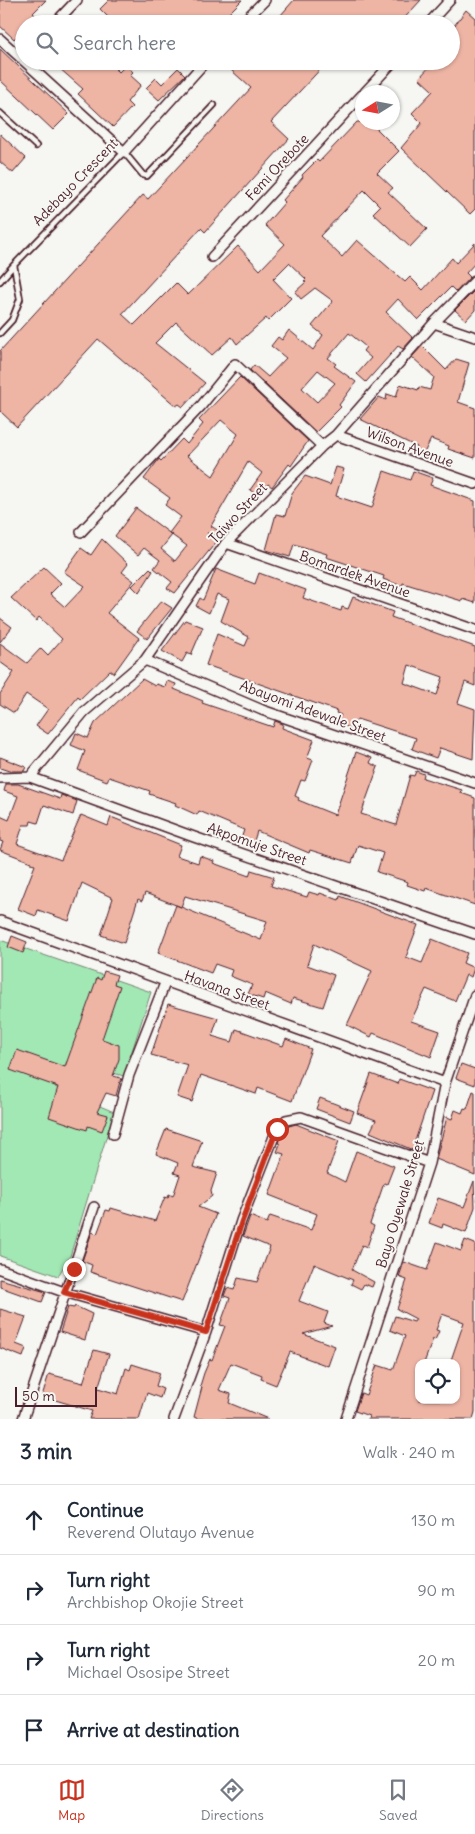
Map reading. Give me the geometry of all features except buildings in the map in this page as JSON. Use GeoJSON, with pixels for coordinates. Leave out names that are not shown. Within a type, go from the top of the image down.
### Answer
{"type":"FeatureCollection","features":[{"type":"Feature","properties":{"kind":"street"},"geometry":{"type":"LineString","coordinates":[[63,15],[77,0]]}},
{"type":"Feature","properties":{"kind":"street"},"geometry":{"type":"LineString","coordinates":[[250,15],[265,0]]}},
{"type":"Feature","properties":{"kind":"street"},"geometry":{"type":"LineString","coordinates":[[436,15],[450,0]]}},
{"type":"Feature","properties":{"kind":"street"},"geometry":{"type":"LineString","coordinates":[[0,39],[15,51]]}},
{"type":"Feature","properties":{"kind":"street"},"geometry":{"type":"LineString","coordinates":[[36,70],[124,152]]}},
{"type":"Feature","properties":{"kind":"street","name":"Adebayo Crescent"},"geometry":{"type":"LineString","coordinates":[[124,152],[198,70]]}},
{"type":"Feature","properties":{"kind":"street","name":"Femi Orebote"},"geometry":{"type":"LineString","coordinates":[[372,85],[386,70]]}},
{"type":"Feature","properties":{"kind":"street","name":"Femi Orebote"},"geometry":{"type":"LineString","coordinates":[[212,257],[355,104]]}},
{"type":"Feature","properties":{"kind":"street","name":"Taiwo Street"},"geometry":{"type":"LineString","coordinates":[[30,777],[84,712],[145,660],[226,543],[322,446],[336,435],[434,323],[475,281]]}},
{"type":"Feature","properties":{"kind":"street"},"geometry":{"type":"LineString","coordinates":[[434,323],[475,337]]}},
{"type":"Feature","properties":{"kind":"street"},"geometry":{"type":"LineString","coordinates":[[82,532],[201,406],[235,364],[322,446]]}},
{"type":"Feature","properties":{"kind":"street","name":"Wilson Avenue"},"geometry":{"type":"LineString","coordinates":[[336,435],[475,484]]}},
{"type":"Feature","properties":{"kind":"street","name":"Bomardek Avenue"},"geometry":{"type":"LineString","coordinates":[[226,543],[475,630]]}},
{"type":"Feature","properties":{"kind":"street","name":"Abayomi Adewale Street"},"geometry":{"type":"LineString","coordinates":[[145,660],[262,710],[475,783]]}},
{"type":"Feature","properties":{"kind":"street"},"geometry":{"type":"LineString","coordinates":[[2,780],[30,777]]}},
{"type":"Feature","properties":{"kind":"street","name":"Akpomuje Street"},"geometry":{"type":"LineString","coordinates":[[30,777],[194,837],[475,934]]}},
{"type":"Feature","properties":{"kind":"street","name":"Havana Street"},"geometry":{"type":"LineString","coordinates":[[0,921],[445,1083]]}},
{"type":"Feature","properties":{"kind":"street"},"geometry":{"type":"LineString","coordinates":[[112,1134],[129,1075],[165,982]]}},
{"type":"Feature","properties":{"kind":"street","name":"Bayo Oyewale Street"},"geometry":{"type":"LineString","coordinates":[[346,1419],[429,1163],[445,1083],[475,995]]}},
{"type":"Feature","properties":{"kind":"street"},"geometry":{"type":"LineString","coordinates":[[174,1419],[206,1332],[242,1221],[277,1129],[286,1120],[294,1117],[310,1119],[429,1163]]}},
{"type":"Feature","properties":{"kind":"street"},"geometry":{"type":"LineString","coordinates":[[23,1419],[94,1207]]}},
{"type":"Feature","properties":{"kind":"street"},"geometry":{"type":"LineString","coordinates":[[0,1269],[64,1292],[206,1332]]}},
{"type":"Feature","properties":{"kind":"lane"},"geometry":{"type":"LineString","coordinates":[[124,152],[142,175],[146,176],[214,105]]}},
{"type":"Feature","properties":{"kind":"lane"},"geometry":{"type":"LineString","coordinates":[[0,113],[36,146]]}},
{"type":"Feature","properties":{"kind":"lane","name":"Adebayo Crescent"},"geometry":{"type":"LineString","coordinates":[[0,281],[124,152]]}},
{"type":"Feature","properties":{"kind":"lane"},"geometry":{"type":"LineString","coordinates":[[0,332],[12,320],[20,299],[14,265]]}},
{"type":"Feature","properties":{"kind":"green space"},"geometry":{"type":"Polygon","coordinates":[[[0,940],[151,992],[124,1076],[67,1061],[55,1087],[114,1112],[70,1256],[58,1276],[0,1256],[0,940]]]}},
{"type":"Feature","properties":{"kind":"route"},"geometry":{"type":"LineString","coordinates":[[74,1269],[64,1292],[206,1332],[242,1221],[277,1129]]}}]}
